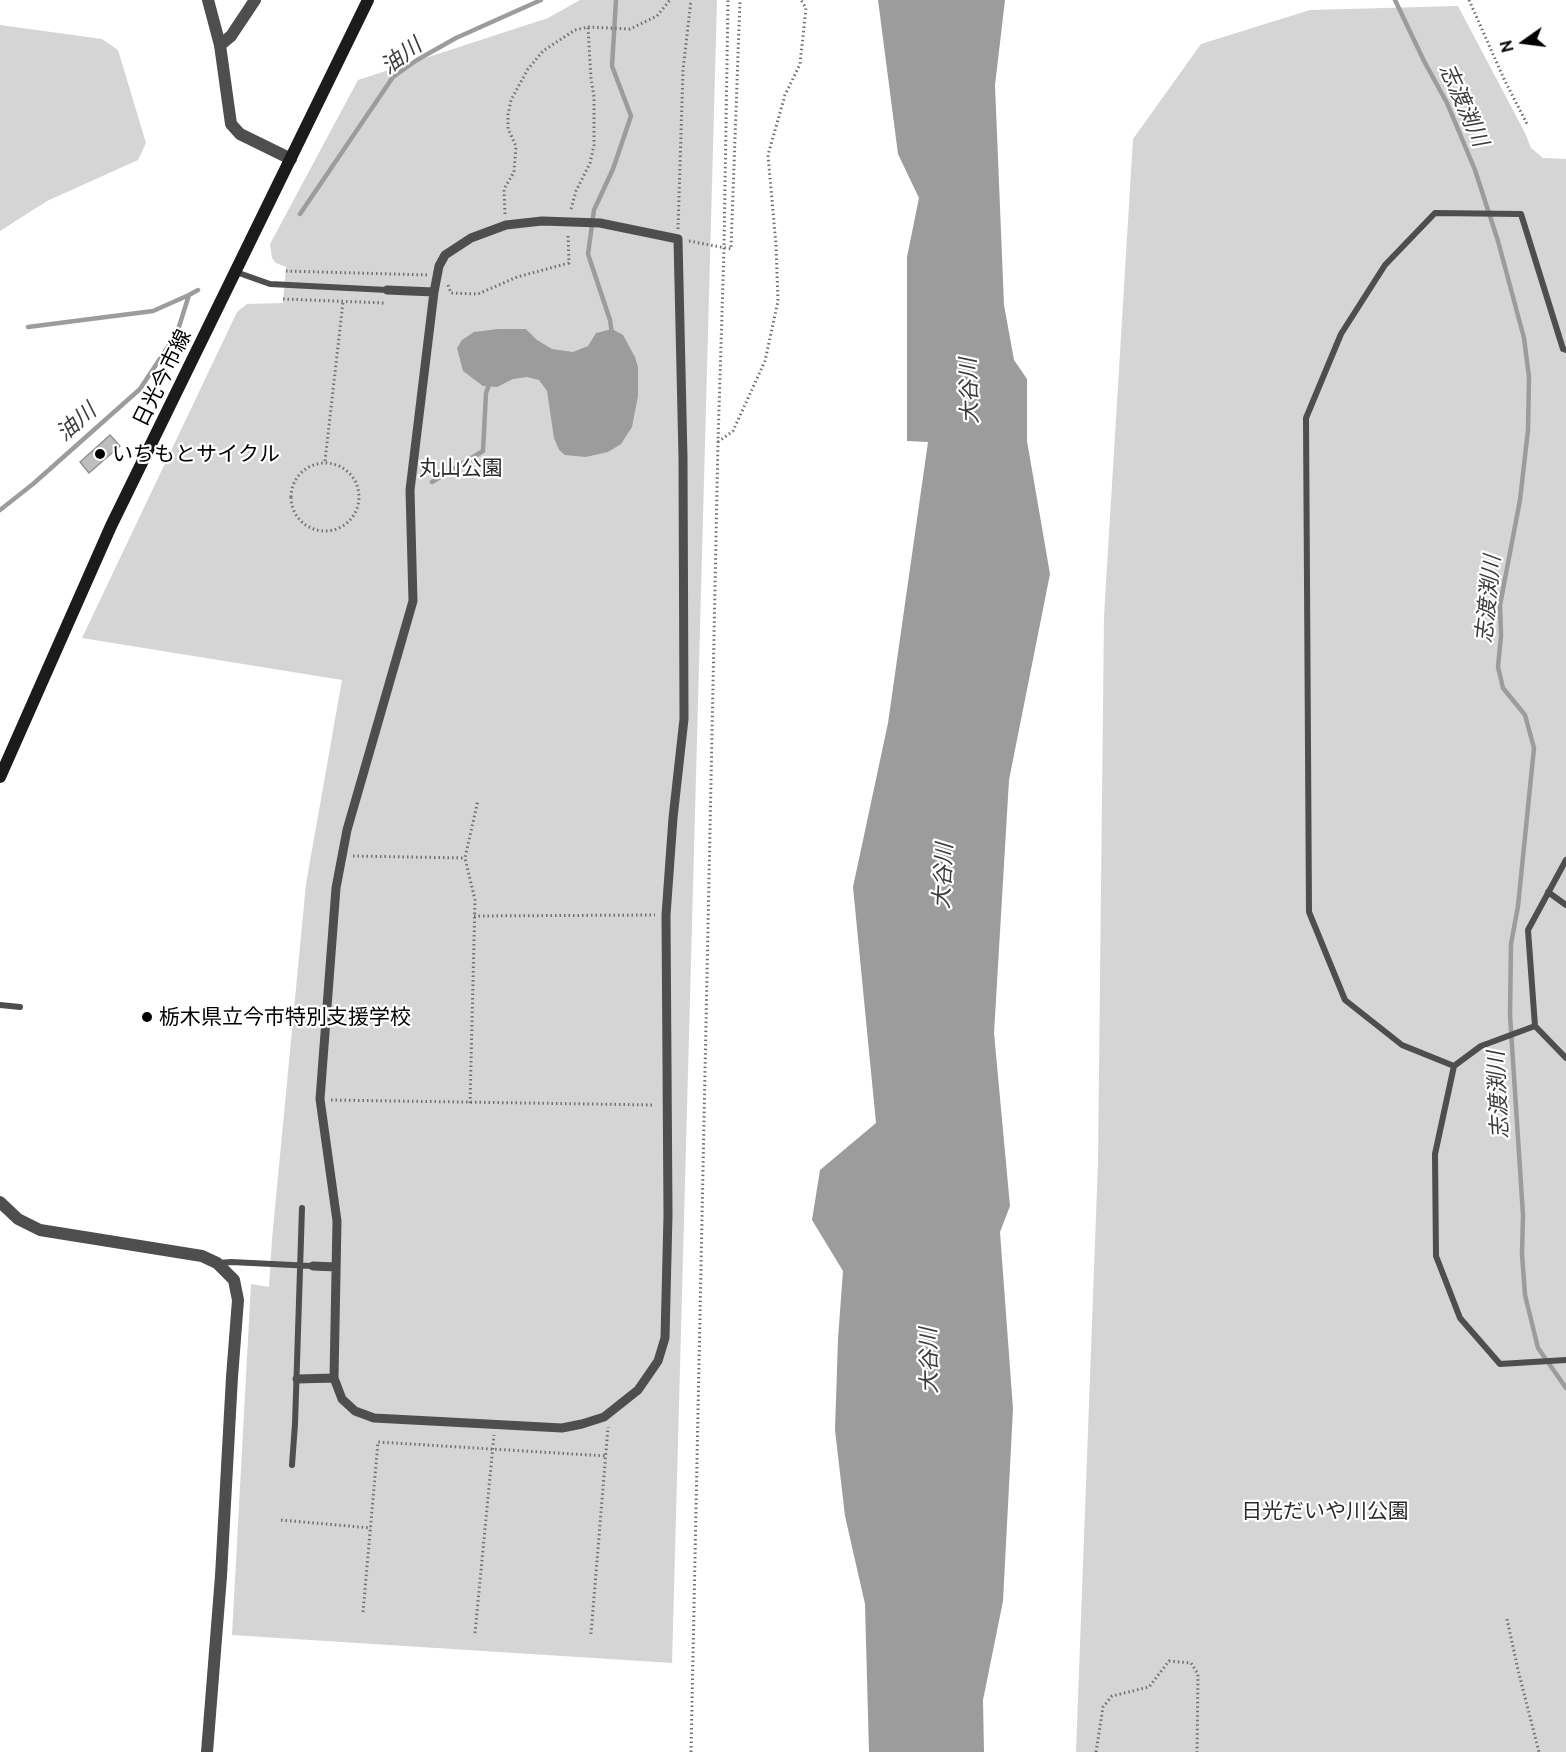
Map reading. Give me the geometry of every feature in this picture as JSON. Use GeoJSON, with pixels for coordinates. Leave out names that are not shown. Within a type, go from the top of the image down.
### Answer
{"type":"FeatureCollection","features":[{"type":"Feature","properties":{"kind":"main road","name":"日光今市線"},"geometry":{"type":"LineString","coordinates":[[0,777],[111,526],[368,0]]}},
{"type":"Feature","properties":{"kind":"street"},"geometry":{"type":"LineString","coordinates":[[208,0],[220,45],[231,124],[240,134],[291,159]]}},
{"type":"Feature","properties":{"kind":"street"},"geometry":{"type":"LineString","coordinates":[[220,45],[231,36],[254,1]]}},
{"type":"Feature","properties":{"kind":"street"},"geometry":{"type":"LineString","coordinates":[[569,221],[600,223],[678,239],[683,458],[684,719],[673,818],[666,915],[668,1215],[664,1338],[658,1361],[651,1374],[638,1390],[604,1417],[562,1428],[374,1418],[355,1411],[342,1399],[334,1378],[337,1221],[321,1099],[323,1037],[336,888],[347,830],[413,601],[411,490],[439,266],[445,255],[471,238],[506,225],[569,221]]}},
{"type":"Feature","properties":{"kind":"street"},"geometry":{"type":"LineString","coordinates":[[387,290],[434,292]]}},
{"type":"Feature","properties":{"kind":"street"},"geometry":{"type":"LineString","coordinates":[[0,1202],[18,1219],[31,1227],[50,1233],[202,1256],[217,1263],[234,1280],[238,1300],[221,1576],[207,1752]]}},
{"type":"Feature","properties":{"kind":"street"},"geometry":{"type":"LineString","coordinates":[[313,1266],[336,1267]]}},
{"type":"Feature","properties":{"kind":"street"},"geometry":{"type":"LineString","coordinates":[[297,1379],[334,1378]]}},
{"type":"Feature","properties":{"kind":"lane"},"geometry":{"type":"LineString","coordinates":[[1454,1066],[1402,1045],[1345,1000],[1309,912],[1306,418],[1341,334],[1385,266],[1434,213],[1521,214],[1563,349],[1566,350]]}},
{"type":"Feature","properties":{"kind":"lane"},"geometry":{"type":"LineString","coordinates":[[236,273],[270,284],[387,290]]}},
{"type":"Feature","properties":{"kind":"lane"},"geometry":{"type":"LineString","coordinates":[[1566,860],[1528,930],[1535,1026],[1566,1058]]}},
{"type":"Feature","properties":{"kind":"lane"},"geometry":{"type":"LineString","coordinates":[[1548,892],[1566,905]]}},
{"type":"Feature","properties":{"kind":"lane"},"geometry":{"type":"LineString","coordinates":[[0,1005],[20,1007]]}},
{"type":"Feature","properties":{"kind":"lane"},"geometry":{"type":"LineString","coordinates":[[1535,1026],[1481,1046],[1454,1066],[1435,1154],[1436,1256],[1460,1318],[1500,1364],[1566,1360]]}},
{"type":"Feature","properties":{"kind":"lane"},"geometry":{"type":"LineString","coordinates":[[292,1465],[302,1208]]}},
{"type":"Feature","properties":{"kind":"lane"},"geometry":{"type":"LineString","coordinates":[[217,1263],[313,1266]]}},
{"type":"Feature","properties":{"kind":"path"},"geometry":{"type":"LineString","coordinates":[[506,225],[504,189],[514,172],[516,146],[508,129],[508,115],[511,100],[528,69],[543,51],[575,30],[588,27],[630,29],[657,16],[670,0]]}},
{"type":"Feature","properties":{"kind":"path"},"geometry":{"type":"LineString","coordinates":[[691,0],[683,70],[678,239],[731,249],[740,0]]}},
{"type":"Feature","properties":{"kind":"path"},"geometry":{"type":"LineString","coordinates":[[691,1752],[728,0]]}},
{"type":"Feature","properties":{"kind":"path"},"geometry":{"type":"LineString","coordinates":[[718,442],[733,431],[765,361],[778,301],[776,245],[768,155],[784,95],[800,64],[806,8],[801,0]]}},
{"type":"Feature","properties":{"kind":"path"},"geometry":{"type":"LineString","coordinates":[[1469,0],[1527,124]]}},
{"type":"Feature","properties":{"kind":"path"},"geometry":{"type":"LineString","coordinates":[[286,271],[437,276],[445,281],[451,293],[478,294],[518,277],[569,263],[569,221],[572,205],[590,162],[594,145],[594,97],[588,27]]}},
{"type":"Feature","properties":{"kind":"path"},"geometry":{"type":"LineString","coordinates":[[284,299],[388,303]]}},
{"type":"Feature","properties":{"kind":"path"},"geometry":{"type":"LineString","coordinates":[[325,462],[343,302]]}},
{"type":"Feature","properties":{"kind":"path"},"geometry":{"type":"LineString","coordinates":[[325,462],[347,469],[359,489],[360,500],[350,521],[340,528],[318,531],[307,527],[298,519],[290,499],[296,477],[304,469],[325,462]]}},
{"type":"Feature","properties":{"kind":"path"},"geometry":{"type":"LineString","coordinates":[[470,1103],[475,900],[465,858],[478,800]]}},
{"type":"Feature","properties":{"kind":"path"},"geometry":{"type":"LineString","coordinates":[[342,856],[465,858]]}},
{"type":"Feature","properties":{"kind":"path"},"geometry":{"type":"LineString","coordinates":[[474,916],[666,915]]}},
{"type":"Feature","properties":{"kind":"path"},"geometry":{"type":"LineString","coordinates":[[321,1099],[667,1105]]}},
{"type":"Feature","properties":{"kind":"path"},"geometry":{"type":"LineString","coordinates":[[591,1634],[608,1426],[604,1417]]}},
{"type":"Feature","properties":{"kind":"path"},"geometry":{"type":"LineString","coordinates":[[475,1633],[495,1425]]}},
{"type":"Feature","properties":{"kind":"path"},"geometry":{"type":"LineString","coordinates":[[363,1611],[378,1442],[606,1456]]}},
{"type":"Feature","properties":{"kind":"path"},"geometry":{"type":"LineString","coordinates":[[281,1520],[370,1528]]}},
{"type":"Feature","properties":{"kind":"path"},"geometry":{"type":"LineString","coordinates":[[1507,1619],[1539,1752]]}},
{"type":"Feature","properties":{"kind":"path"},"geometry":{"type":"LineString","coordinates":[[1096,1752],[1104,1707],[1112,1696],[1149,1687],[1169,1661],[1191,1664],[1198,1674],[1197,1752]]}},
{"type":"Feature","properties":{"kind":"green space","name":"丸山公園"},"geometry":{"type":"Polygon","coordinates":[[[580,0],[717,0],[672,1663],[232,1635],[251,1284],[269,1287],[306,884],[342,680],[82,638],[237,312],[247,304],[283,303],[286,267],[276,263],[272,258],[270,244],[358,80],[548,18],[580,0]]]}},
{"type":"Feature","properties":{"kind":"green space","name":"日光だいや川公園"},"geometry":{"type":"Polygon","coordinates":[[[1458,6],[1531,148],[1543,158],[1566,159],[1566,1752],[1076,1752],[1098,1162],[1104,616],[1133,139],[1201,44],[1310,10],[1458,6]]]}},
{"type":"Feature","properties":{"kind":"green space"},"geometry":{"type":"Polygon","coordinates":[[[0,25],[102,39],[118,50],[146,143],[138,160],[47,201],[0,231],[0,25]]]}},
{"type":"Feature","properties":{"kind":"water","name":"大谷川"},"geometry":{"type":"Polygon","coordinates":[[[878,0],[1005,0],[995,85],[1004,305],[1014,360],[1027,379],[1027,441],[1050,574],[1009,780],[994,1033],[1010,1206],[1000,1232],[1013,1409],[1003,1601],[983,1700],[984,1752],[869,1752],[865,1604],[845,1516],[835,1430],[843,1271],[812,1220],[820,1170],[876,1123],[853,887],[888,723],[928,442],[907,441],[907,257],[919,198],[898,154],[878,0]]]}},
{"type":"Feature","properties":{"kind":"water"},"geometry":{"type":"Polygon","coordinates":[[[526,329],[537,340],[552,349],[573,352],[588,346],[596,333],[612,329],[623,335],[638,367],[638,396],[632,427],[621,444],[608,452],[586,457],[565,455],[559,450],[554,438],[547,391],[539,380],[527,377],[513,379],[497,387],[483,386],[463,371],[457,348],[462,340],[474,332],[526,329]]]}},
{"type":"Feature","properties":{"kind":"building","name":"いちもとサイクル"},"geometry":{"type":"Polygon","coordinates":[[[110,435],[120,446],[89,473],[80,462],[110,435]]]}},
{"type":"Feature","properties":{"kind":"waterway","name":"油川"},"geometry":{"type":"LineString","coordinates":[[300,214],[393,77],[417,60],[456,38],[541,0]]}},
{"type":"Feature","properties":{"kind":"waterway"},"geometry":{"type":"LineString","coordinates":[[612,334],[610,320],[588,254],[594,210],[613,169],[631,116],[612,66],[616,0]]}},
{"type":"Feature","properties":{"kind":"waterway","name":"志渡渕川"},"geometry":{"type":"LineString","coordinates":[[1395,0],[1447,103],[1475,170],[1498,241],[1524,338],[1529,377],[1528,430],[1520,500],[1500,605],[1501,636],[1498,667],[1503,688],[1525,715],[1534,748],[1518,906],[1511,944],[1510,1015],[1523,1215],[1522,1254],[1525,1295],[1538,1348],[1566,1388]]}},
{"type":"Feature","properties":{"kind":"waterway","name":"油川"},"geometry":{"type":"LineString","coordinates":[[0,510],[33,484],[140,389],[177,333],[189,295],[198,290]]}},
{"type":"Feature","properties":{"kind":"waterway"},"geometry":{"type":"LineString","coordinates":[[28,327],[153,311],[189,295]]}},
{"type":"Feature","properties":{"kind":"waterway"},"geometry":{"type":"LineString","coordinates":[[432,482],[483,451],[486,393],[490,382]]}},
{"type":"Feature","properties":{"kind":"place","name":"いちもとサイクル"},"geometry":{"type":"Point","coordinates":[100,454]}},
{"type":"Feature","properties":{"kind":"place","name":"栃木県立今市特別支援学校"},"geometry":{"type":"Point","coordinates":[147,1017]}}]}
